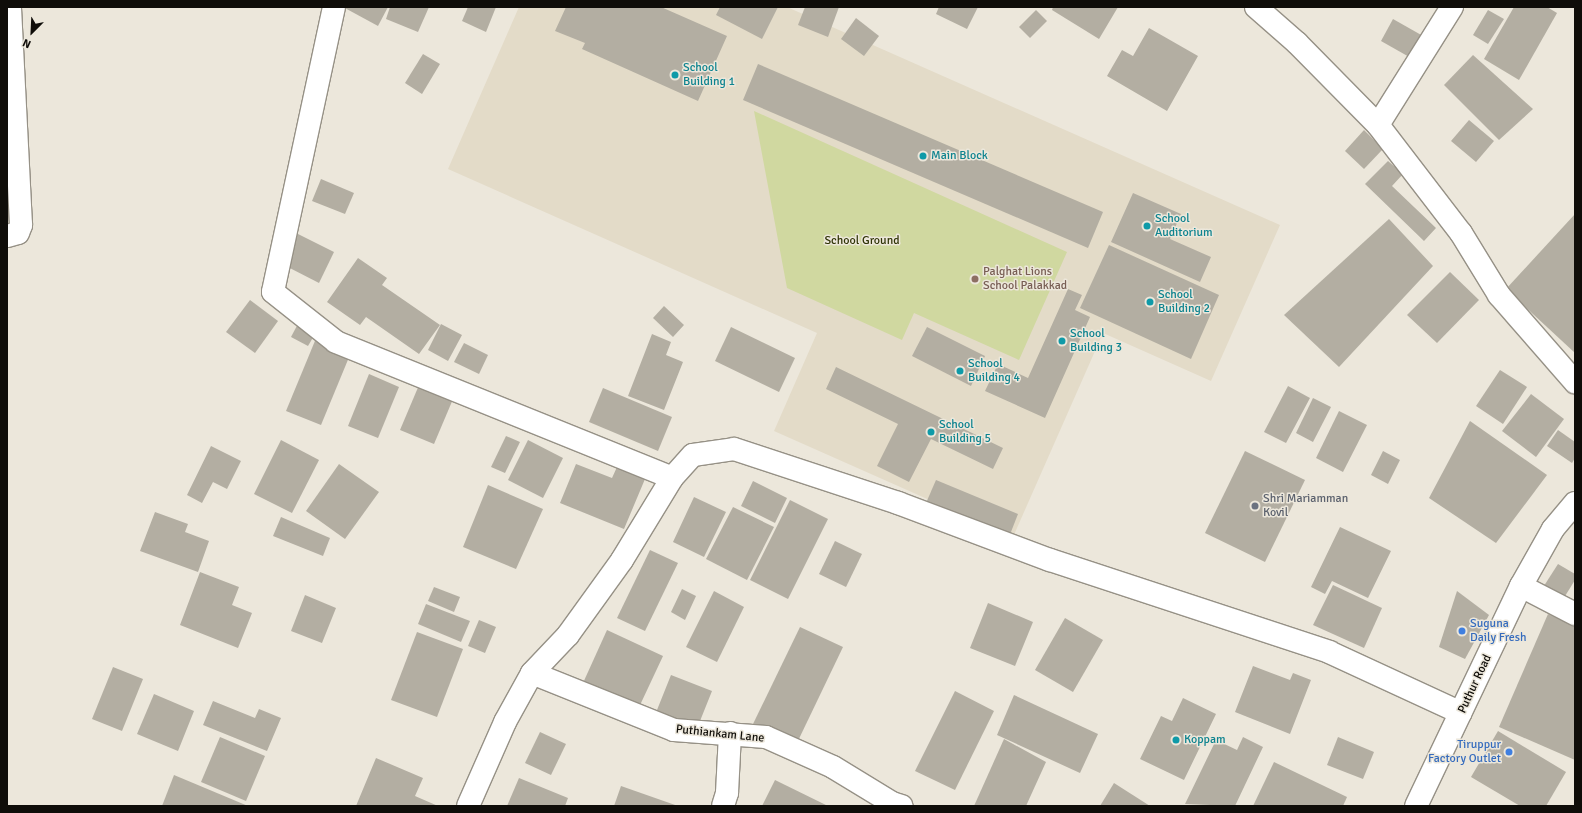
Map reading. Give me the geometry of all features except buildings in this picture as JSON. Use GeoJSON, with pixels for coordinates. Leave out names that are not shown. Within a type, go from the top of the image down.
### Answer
{"type":"FeatureCollection","features":[{"type":"Feature","properties":{"kind":"street"},"geometry":{"type":"LineString","coordinates":[[7,236],[18,233],[22,225],[10,7]]}},
{"type":"Feature","properties":{"kind":"street"},"geometry":{"type":"LineString","coordinates":[[334,7],[273,292],[336,342],[672,478]]}},
{"type":"Feature","properties":{"kind":"street"},"geometry":{"type":"LineString","coordinates":[[1256,7],[1297,43],[1378,126],[1461,233],[1500,295],[1575,382]]}},
{"type":"Feature","properties":{"kind":"street"},"geometry":{"type":"LineString","coordinates":[[1378,126],[1452,7]]}},
{"type":"Feature","properties":{"kind":"street"},"geometry":{"type":"LineString","coordinates":[[468,806],[505,722],[532,673],[568,635],[622,560],[672,478],[693,455],[734,449],[898,503],[1050,560],[1329,652],[1461,713]]}},
{"type":"Feature","properties":{"kind":"street","name":"Puthur Road"},"geometry":{"type":"LineString","coordinates":[[1416,806],[1521,586],[1553,529],[1575,503]]}},
{"type":"Feature","properties":{"kind":"street"},"geometry":{"type":"LineString","coordinates":[[1521,586],[1575,614]]}},
{"type":"Feature","properties":{"kind":"street","name":"Puthiankam Lane"},"geometry":{"type":"LineString","coordinates":[[532,673],[674,730],[730,733],[766,737],[833,767],[892,803],[902,806]]}},
{"type":"Feature","properties":{"kind":"street"},"geometry":{"type":"LineString","coordinates":[[723,806],[727,793],[730,733]]}},
{"type":"Feature","properties":{"kind":"shaded area","name":"Palghat Lions School Palakkad"},"geometry":{"type":"Polygon","coordinates":[[[519,7],[787,7],[1280,225],[1211,381],[1103,333],[1013,537],[774,431],[817,333],[448,169],[519,7]]]}},
{"type":"Feature","properties":{"kind":"green space","name":"School Ground"},"geometry":{"type":"Polygon","coordinates":[[[754,111],[1067,252],[1019,360],[914,313],[902,340],[787,288],[754,111]]]}},
{"type":"Feature","properties":{"kind":"place","name":"School Building 1"},"geometry":{"type":"Point","coordinates":[675,75]}},
{"type":"Feature","properties":{"kind":"place","name":"Main Block"},"geometry":{"type":"Point","coordinates":[923,156]}},
{"type":"Feature","properties":{"kind":"place","name":"School Auditorium"},"geometry":{"type":"Point","coordinates":[1147,226]}},
{"type":"Feature","properties":{"kind":"place","name":"Palghat Lions School Palakkad"},"geometry":{"type":"Point","coordinates":[975,279]}},
{"type":"Feature","properties":{"kind":"place","name":"School Building 2"},"geometry":{"type":"Point","coordinates":[1150,302]}},
{"type":"Feature","properties":{"kind":"place","name":"School Building 3"},"geometry":{"type":"Point","coordinates":[1062,341]}},
{"type":"Feature","properties":{"kind":"place","name":"School Building 4"},"geometry":{"type":"Point","coordinates":[960,371]}},
{"type":"Feature","properties":{"kind":"place","name":"School Building 5"},"geometry":{"type":"Point","coordinates":[931,432]}},
{"type":"Feature","properties":{"kind":"place","name":"Shri Mariamman Kovil"},"geometry":{"type":"Point","coordinates":[1255,506]}},
{"type":"Feature","properties":{"kind":"place","name":"Suguna Daily Fresh"},"geometry":{"type":"Point","coordinates":[1462,631]}},
{"type":"Feature","properties":{"kind":"place","name":"Koppam"},"geometry":{"type":"Point","coordinates":[1176,740]}},
{"type":"Feature","properties":{"kind":"place","name":"Tiruppur Factory Outlet"},"geometry":{"type":"Point","coordinates":[1509,752]}}]}
